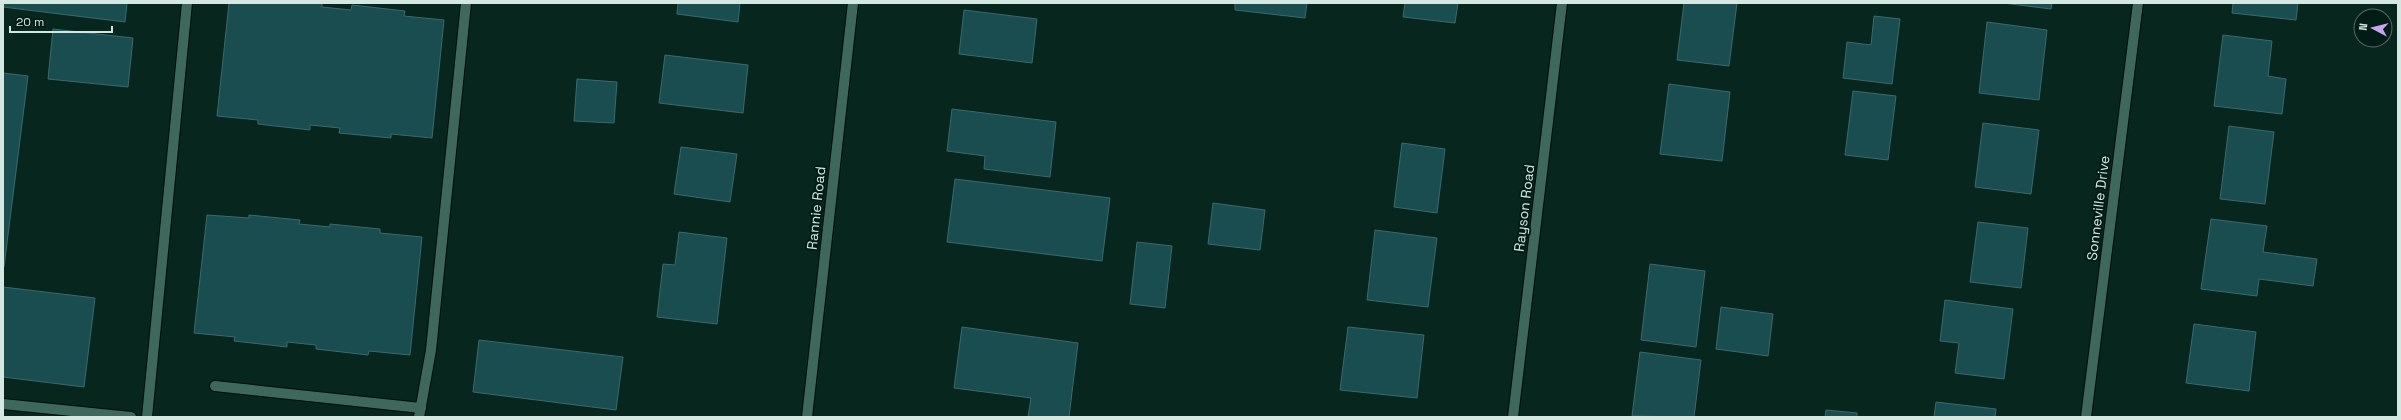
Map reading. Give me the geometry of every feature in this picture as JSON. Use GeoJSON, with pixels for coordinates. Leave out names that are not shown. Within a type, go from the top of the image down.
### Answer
{"type":"FeatureCollection","features":[{"type":"Feature","properties":{"kind":"street"},"geometry":{"type":"LineString","coordinates":[[147,417],[187,3]]}},
{"type":"Feature","properties":{"kind":"street"},"geometry":{"type":"LineString","coordinates":[[215,386],[420,412],[431,350],[466,3]]}},
{"type":"Feature","properties":{"kind":"street","name":"Rannie Road"},"geometry":{"type":"LineString","coordinates":[[807,417],[853,3]]}},
{"type":"Feature","properties":{"kind":"street","name":"Rayson Road"},"geometry":{"type":"LineString","coordinates":[[1513,417],[1562,3]]}},
{"type":"Feature","properties":{"kind":"street","name":"Sonneville Drive"},"geometry":{"type":"LineString","coordinates":[[2086,417],[2138,3]]}},
{"type":"Feature","properties":{"kind":"street"},"geometry":{"type":"LineString","coordinates":[[3,404],[131,417]]}},
{"type":"Feature","properties":{"kind":"building"},"geometry":{"type":"Polygon","coordinates":[[[3,3],[127,3],[125,22],[3,7],[3,3]]]}},
{"type":"Feature","properties":{"kind":"building"},"geometry":{"type":"Polygon","coordinates":[[[229,3],[322,3],[322,7],[351,10],[352,5],[405,11],[404,16],[444,20],[432,138],[391,134],[391,138],[339,133],[340,128],[310,125],[310,130],[258,124],[258,120],[217,116],[229,3]]]}},
{"type":"Feature","properties":{"kind":"building"},"geometry":{"type":"Polygon","coordinates":[[[678,3],[740,3],[738,22],[677,14],[678,3]]]}},
{"type":"Feature","properties":{"kind":"building"},"geometry":{"type":"Polygon","coordinates":[[[1235,3],[1307,3],[1305,18],[1235,10],[1235,3]]]}},
{"type":"Feature","properties":{"kind":"building"},"geometry":{"type":"Polygon","coordinates":[[[1405,3],[1458,3],[1455,23],[1403,17],[1405,3]]]}},
{"type":"Feature","properties":{"kind":"building"},"geometry":{"type":"Polygon","coordinates":[[[1684,3],[1737,3],[1729,66],[1677,60],[1684,3]]]}},
{"type":"Feature","properties":{"kind":"building"},"geometry":{"type":"Polygon","coordinates":[[[2003,3],[2052,3],[2051,9],[2003,3]]]}},
{"type":"Feature","properties":{"kind":"building"},"geometry":{"type":"Polygon","coordinates":[[[2233,3],[2298,3],[2296,20],[2232,13],[2233,3]]]}},
{"type":"Feature","properties":{"kind":"building"},"geometry":{"type":"Polygon","coordinates":[[[964,10],[1037,19],[1032,63],[959,54],[964,10]]]}},
{"type":"Feature","properties":{"kind":"building"},"geometry":{"type":"Polygon","coordinates":[[[1874,16],[1900,19],[1892,84],[1843,78],[1847,42],[1871,45],[1874,16]]]}},
{"type":"Feature","properties":{"kind":"building"},"geometry":{"type":"Polygon","coordinates":[[[1987,22],[2047,30],[2039,100],[1979,93],[1987,22]]]}},
{"type":"Feature","properties":{"kind":"building"},"geometry":{"type":"Polygon","coordinates":[[[53,29],[133,38],[128,87],[48,79],[53,29]]]}},
{"type":"Feature","properties":{"kind":"building"},"geometry":{"type":"Polygon","coordinates":[[[2223,35],[2272,41],[2268,76],[2286,79],[2282,114],[2214,106],[2223,35]]]}},
{"type":"Feature","properties":{"kind":"building"},"geometry":{"type":"Polygon","coordinates":[[[665,55],[748,65],[743,113],[659,103],[665,55]]]}},
{"type":"Feature","properties":{"kind":"building"},"geometry":{"type":"Polygon","coordinates":[[[3,73],[28,76],[4,267],[3,267],[3,73]]]}},
{"type":"Feature","properties":{"kind":"building"},"geometry":{"type":"Polygon","coordinates":[[[577,79],[617,82],[614,123],[574,121],[577,79]]]}},
{"type":"Feature","properties":{"kind":"building"},"geometry":{"type":"Polygon","coordinates":[[[1669,84],[1730,92],[1722,161],[1660,154],[1669,84]]]}},
{"type":"Feature","properties":{"kind":"building"},"geometry":{"type":"Polygon","coordinates":[[[1853,91],[1896,96],[1888,160],[1845,155],[1853,91]]]}},
{"type":"Feature","properties":{"kind":"building"},"geometry":{"type":"Polygon","coordinates":[[[952,109],[1056,122],[1050,177],[984,169],[985,156],[947,151],[952,109]]]}},
{"type":"Feature","properties":{"kind":"building"},"geometry":{"type":"Polygon","coordinates":[[[1983,123],[2039,130],[2031,194],[1975,187],[1983,123]]]}},
{"type":"Feature","properties":{"kind":"building"},"geometry":{"type":"Polygon","coordinates":[[[2229,126],[2274,132],[2265,204],[2220,199],[2229,126]]]}},
{"type":"Feature","properties":{"kind":"building"},"geometry":{"type":"Polygon","coordinates":[[[1402,143],[1445,149],[1437,213],[1394,207],[1402,143]]]}},
{"type":"Feature","properties":{"kind":"building"},"geometry":{"type":"Polygon","coordinates":[[[681,147],[737,154],[730,202],[674,194],[681,147]]]}},
{"type":"Feature","properties":{"kind":"building"},"geometry":{"type":"Polygon","coordinates":[[[955,179],[1110,198],[1102,261],[947,242],[955,179]]]}},
{"type":"Feature","properties":{"kind":"building"},"geometry":{"type":"Polygon","coordinates":[[[1213,203],[1265,210],[1260,250],[1208,244],[1213,203]]]}},
{"type":"Feature","properties":{"kind":"building"},"geometry":{"type":"Polygon","coordinates":[[[207,215],[249,218],[249,215],[300,220],[299,224],[330,227],[330,224],[380,229],[380,233],[422,237],[410,355],[369,351],[368,355],[316,349],[316,345],[287,342],[287,347],[234,341],[235,337],[194,333],[207,215]]]}},
{"type":"Feature","properties":{"kind":"building"},"geometry":{"type":"Polygon","coordinates":[[[2211,219],[2267,226],[2263,252],[2317,259],[2313,286],[2259,279],[2257,296],[2201,289],[2211,219]]]}},
{"type":"Feature","properties":{"kind":"building"},"geometry":{"type":"Polygon","coordinates":[[[1978,222],[2028,228],[2021,288],[1970,282],[1978,222]]]}},
{"type":"Feature","properties":{"kind":"building"},"geometry":{"type":"Polygon","coordinates":[[[1375,230],[1437,238],[1428,307],[1367,300],[1375,230]]]}},
{"type":"Feature","properties":{"kind":"building"},"geometry":{"type":"Polygon","coordinates":[[[679,232],[727,238],[717,324],[657,317],[663,264],[675,265],[679,232]]]}},
{"type":"Feature","properties":{"kind":"building"},"geometry":{"type":"Polygon","coordinates":[[[1137,242],[1172,246],[1165,308],[1130,304],[1137,242]]]}},
{"type":"Feature","properties":{"kind":"building"},"geometry":{"type":"Polygon","coordinates":[[[1650,264],[1705,271],[1696,347],[1641,340],[1650,264]]]}},
{"type":"Feature","properties":{"kind":"building"},"geometry":{"type":"Polygon","coordinates":[[[3,287],[95,298],[84,387],[3,377],[3,287]]]}},
{"type":"Feature","properties":{"kind":"building"},"geometry":{"type":"Polygon","coordinates":[[[1945,300],[2013,309],[2004,379],[1955,373],[1959,343],[1940,341],[1945,300]]]}},
{"type":"Feature","properties":{"kind":"building"},"geometry":{"type":"Polygon","coordinates":[[[1721,307],[1773,314],[1768,356],[1716,349],[1721,307]]]}},
{"type":"Feature","properties":{"kind":"building"},"geometry":{"type":"Polygon","coordinates":[[[2194,324],[2256,332],[2249,391],[2186,383],[2194,324]]]}},
{"type":"Feature","properties":{"kind":"building"},"geometry":{"type":"Polygon","coordinates":[[[962,327],[1078,343],[1069,417],[1028,417],[1031,398],[954,388],[962,327]]]}},
{"type":"Feature","properties":{"kind":"building"},"geometry":{"type":"Polygon","coordinates":[[[1348,327],[1424,335],[1417,398],[1340,390],[1348,327]]]}},
{"type":"Feature","properties":{"kind":"building"},"geometry":{"type":"Polygon","coordinates":[[[479,340],[623,357],[616,410],[473,392],[479,340]]]}},
{"type":"Feature","properties":{"kind":"building"},"geometry":{"type":"Polygon","coordinates":[[[1640,352],[1701,360],[1694,417],[1632,416],[1640,352]]]}},
{"type":"Feature","properties":{"kind":"building"},"geometry":{"type":"Polygon","coordinates":[[[1936,402],[1996,409],[1995,417],[1934,417],[1936,402]]]}},
{"type":"Feature","properties":{"kind":"building"},"geometry":{"type":"Polygon","coordinates":[[[1826,410],[1857,413],[1857,417],[1825,417],[1826,410]]]}}]}
